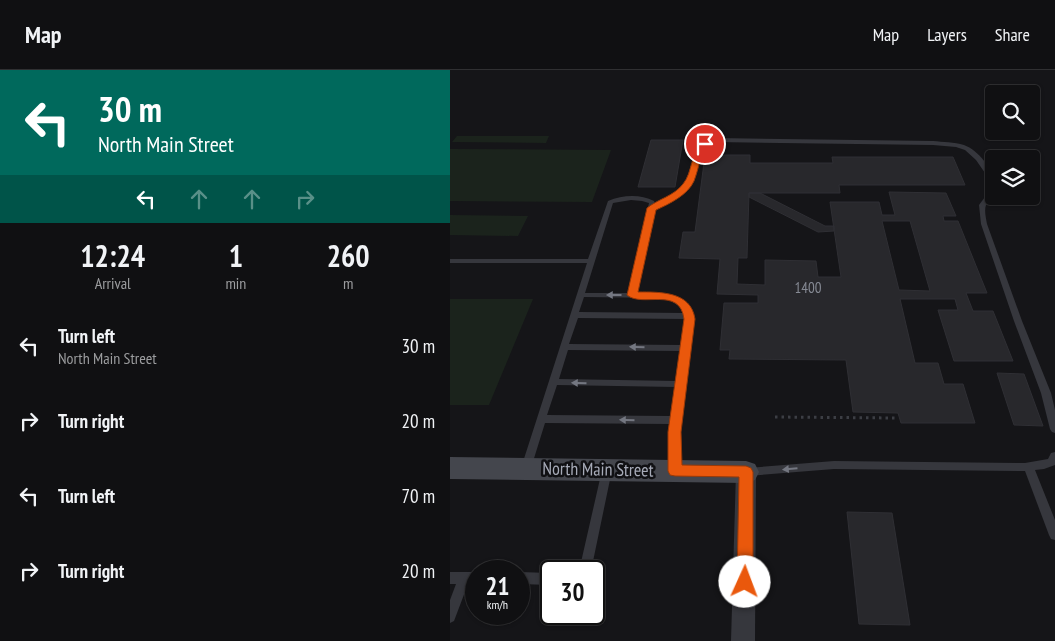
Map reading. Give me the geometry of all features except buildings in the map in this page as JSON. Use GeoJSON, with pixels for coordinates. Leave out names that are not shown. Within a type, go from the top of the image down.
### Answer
{"type":"FeatureCollection","features":[{"type":"Feature","properties":{"kind":"street","name":"North Main Street"},"geometry":{"type":"LineString","coordinates":[[450,468],[746,472]]}},
{"type":"Feature","properties":{"kind":"street"},"geometry":{"type":"LineString","coordinates":[[743,641],[746,472]]}},
{"type":"Feature","properties":{"kind":"lane"},"geometry":{"type":"LineString","coordinates":[[652,208],[683,190],[689,183],[701,147],[715,140],[957,144],[974,152],[988,171],[991,186],[988,196],[981,204],[984,224],[1046,394],[1055,429]]}},
{"type":"Feature","properties":{"kind":"lane"},"geometry":{"type":"LineString","coordinates":[[526,468],[610,202],[620,199],[645,199],[652,202],[633,295]]}},
{"type":"Feature","properties":{"kind":"lane"},"geometry":{"type":"LineString","coordinates":[[450,261],[592,261]]}},
{"type":"Feature","properties":{"kind":"lane"},"geometry":{"type":"LineString","coordinates":[[582,295],[656,294],[677,299],[684,304],[689,316],[676,420],[675,471]]}},
{"type":"Feature","properties":{"kind":"lane"},"geometry":{"type":"LineString","coordinates":[[575,315],[689,316]]}},
{"type":"Feature","properties":{"kind":"lane"},"geometry":{"type":"LineString","coordinates":[[565,346],[685,348]]}},
{"type":"Feature","properties":{"kind":"lane"},"geometry":{"type":"LineString","coordinates":[[554,382],[680,384]]}},
{"type":"Feature","properties":{"kind":"lane"},"geometry":{"type":"LineString","coordinates":[[542,419],[676,420]]}},
{"type":"Feature","properties":{"kind":"lane"},"geometry":{"type":"LineString","coordinates":[[746,472],[834,465],[1029,467],[1052,462],[1055,456]]}},
{"type":"Feature","properties":{"kind":"lane"},"geometry":{"type":"LineString","coordinates":[[1029,467],[1055,535]]}},
{"type":"Feature","properties":{"kind":"lane"},"geometry":{"type":"LineString","coordinates":[[587,560],[607,470]]}},
{"type":"Feature","properties":{"kind":"lane"},"geometry":{"type":"LineString","coordinates":[[450,578],[465,578]]}},
{"type":"Feature","properties":{"kind":"lane"},"geometry":{"type":"LineString","coordinates":[[450,617],[465,588]]}},
{"type":"Feature","properties":{"kind":"path"},"geometry":{"type":"LineString","coordinates":[[775,417],[896,418]]}},
{"type":"Feature","properties":{"kind":"shaded area"},"geometry":{"type":"Polygon","coordinates":[[[457,136],[549,136],[546,143],[452,142],[457,136]]]}},
{"type":"Feature","properties":{"kind":"shaded area"},"geometry":{"type":"Polygon","coordinates":[[[450,149],[611,150],[592,202],[450,201],[450,149]]]}},
{"type":"Feature","properties":{"kind":"shaded area"},"geometry":{"type":"Polygon","coordinates":[[[450,215],[528,216],[518,236],[450,235],[450,215]]]}},
{"type":"Feature","properties":{"kind":"shaded area"},"geometry":{"type":"Polygon","coordinates":[[[450,299],[533,299],[489,405],[450,405],[450,299]]]}},
{"type":"Feature","properties":{"kind":"route"},"geometry":{"type":"LineString","coordinates":[[705,144],[701,147],[696,159],[689,183],[683,190],[652,208],[633,295],[656,294],[667,296],[677,299],[684,304],[688,311],[690,319],[674,432],[675,471],[746,472],[745,582]]}}]}
